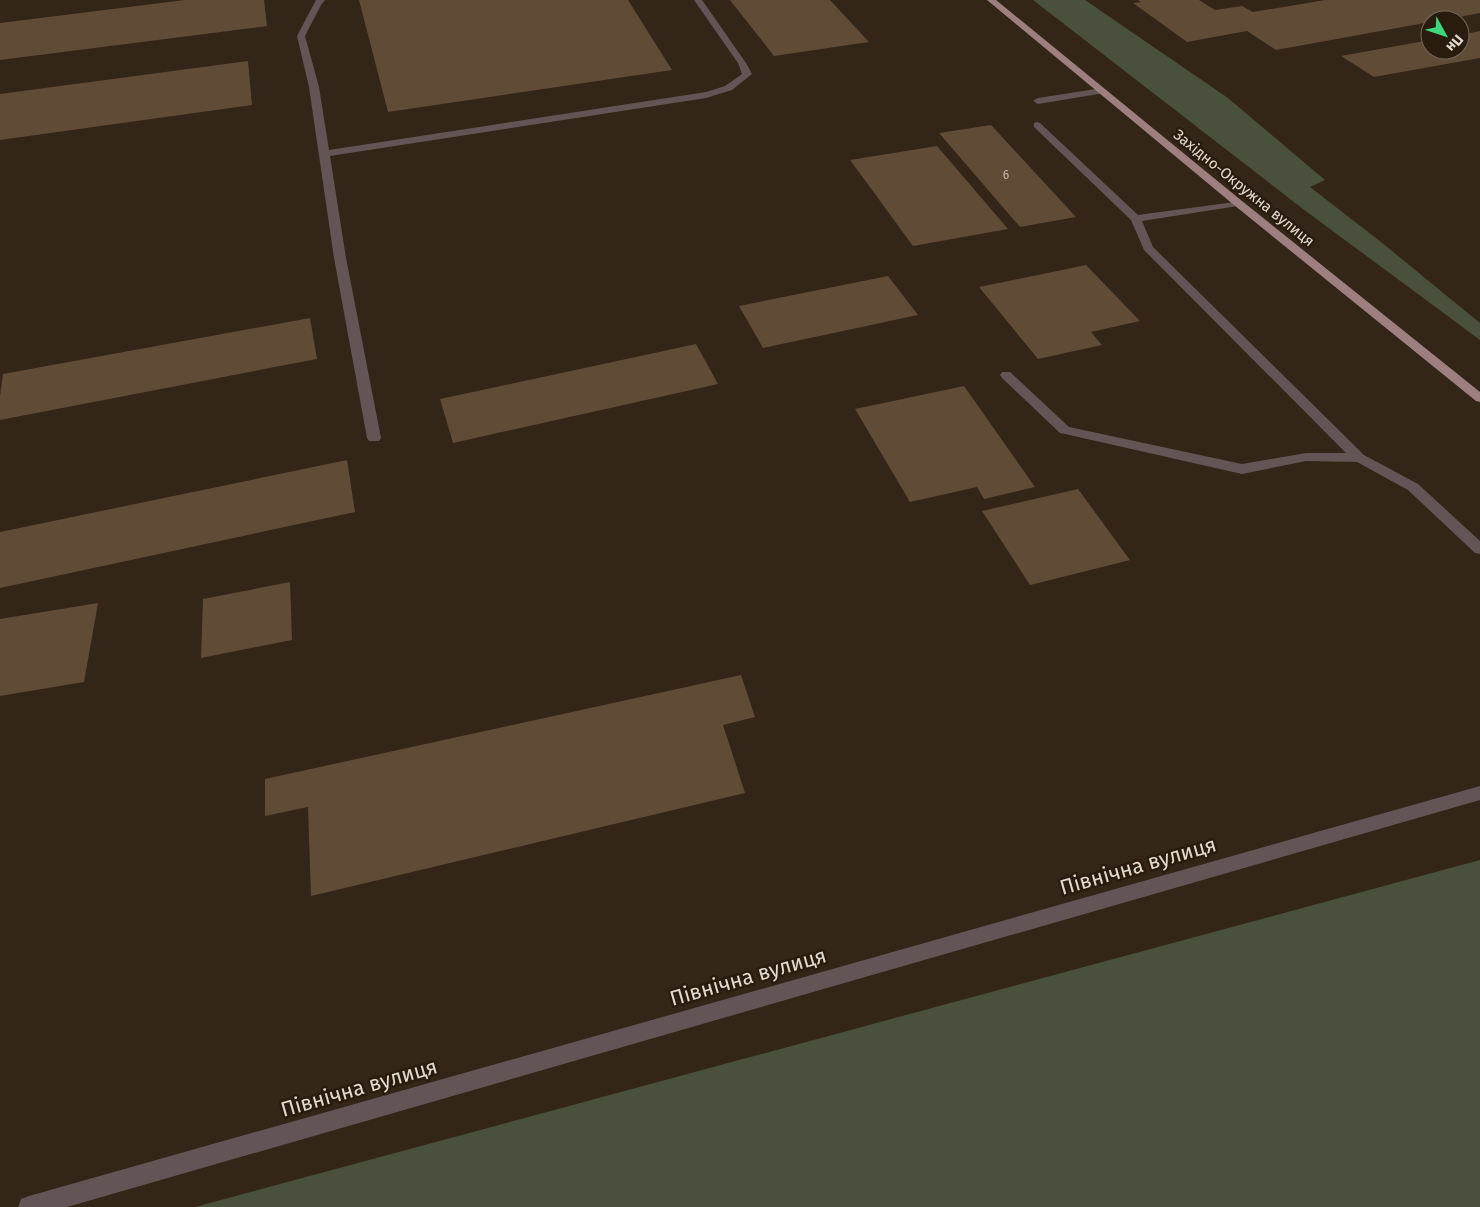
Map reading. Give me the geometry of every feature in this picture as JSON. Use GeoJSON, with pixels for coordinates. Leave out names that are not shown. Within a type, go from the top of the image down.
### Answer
{"type":"FeatureCollection","features":[{"type":"Feature","properties":{"kind":"main road","name":"Західно-Окружна вулиця"},"geometry":{"type":"LineString","coordinates":[[991,0],[1238,203],[1480,398]]}},
{"type":"Feature","properties":{"kind":"street"},"geometry":{"type":"LineString","coordinates":[[321,0],[316,4],[302,36],[314,86],[340,258],[374,438]]}},
{"type":"Feature","properties":{"kind":"street"},"geometry":{"type":"LineString","coordinates":[[325,154],[706,95],[725,90],[738,84],[747,74],[742,63],[698,0]]}},
{"type":"Feature","properties":{"kind":"street"},"geometry":{"type":"LineString","coordinates":[[1038,101],[1102,91]]}},
{"type":"Feature","properties":{"kind":"street"},"geometry":{"type":"LineString","coordinates":[[1037,126],[1136,219],[1148,248],[1359,458],[1413,487],[1480,549]]}},
{"type":"Feature","properties":{"kind":"street"},"geometry":{"type":"LineString","coordinates":[[1136,219],[1238,203]]}},
{"type":"Feature","properties":{"kind":"street"},"geometry":{"type":"LineString","coordinates":[[1006,375],[1065,430],[1242,469],[1306,457],[1359,458]]}},
{"type":"Feature","properties":{"kind":"street","name":"Північна вулиця"},"geometry":{"type":"LineString","coordinates":[[29,1207],[1480,793]]}},
{"type":"Feature","properties":{"kind":"green space"},"geometry":{"type":"Polygon","coordinates":[[[1033,0],[1085,0],[1228,98],[1325,180],[1310,187],[1480,323],[1480,340],[1303,209],[1033,0]]]}},
{"type":"Feature","properties":{"kind":"green space"},"geometry":{"type":"Polygon","coordinates":[[[1480,860],[1480,1207],[195,1207],[1480,860]]]}},
{"type":"Feature","properties":{"kind":"building"},"geometry":{"type":"Polygon","coordinates":[[[185,0],[264,0],[267,26],[0,60],[0,23],[185,0]]]}},
{"type":"Feature","properties":{"kind":"building"},"geometry":{"type":"Polygon","coordinates":[[[359,0],[628,0],[672,70],[388,112],[359,0]]]}},
{"type":"Feature","properties":{"kind":"building"},"geometry":{"type":"Polygon","coordinates":[[[730,0],[830,0],[869,42],[774,56],[730,0]]]}},
{"type":"Feature","properties":{"kind":"building"},"geometry":{"type":"Polygon","coordinates":[[[1138,0],[1199,0],[1215,10],[1242,6],[1253,12],[1325,0],[1480,0],[1480,13],[1470,15],[1470,10],[1420,10],[1420,24],[1276,50],[1247,31],[1187,42],[1133,3],[1141,2],[1138,0]]]}},
{"type":"Feature","properties":{"kind":"building"},"geometry":{"type":"Polygon","coordinates":[[[1480,31],[1480,58],[1470,60],[1470,33],[1480,31]]]}},
{"type":"Feature","properties":{"kind":"building"},"geometry":{"type":"Polygon","coordinates":[[[1420,42],[1420,60],[1469,60],[1374,77],[1341,56],[1420,42]]]}},
{"type":"Feature","properties":{"kind":"building"},"geometry":{"type":"Polygon","coordinates":[[[248,61],[252,105],[0,140],[0,94],[248,61]]]}},
{"type":"Feature","properties":{"kind":"building"},"geometry":{"type":"Polygon","coordinates":[[[991,125],[1076,217],[1020,227],[939,133],[991,125]]]}},
{"type":"Feature","properties":{"kind":"building"},"geometry":{"type":"Polygon","coordinates":[[[937,146],[1008,229],[913,246],[850,160],[937,146]]]}},
{"type":"Feature","properties":{"kind":"building"},"geometry":{"type":"Polygon","coordinates":[[[1086,265],[1140,321],[1091,332],[1102,345],[1038,359],[979,287],[1086,265]]]}},
{"type":"Feature","properties":{"kind":"building"},"geometry":{"type":"Polygon","coordinates":[[[888,276],[918,315],[763,348],[739,306],[888,276]]]}},
{"type":"Feature","properties":{"kind":"building"},"geometry":{"type":"Polygon","coordinates":[[[310,318],[317,359],[0,420],[0,396],[3,374],[310,318]]]}},
{"type":"Feature","properties":{"kind":"building"},"geometry":{"type":"Polygon","coordinates":[[[696,344],[718,384],[453,443],[440,399],[696,344]]]}},
{"type":"Feature","properties":{"kind":"building"},"geometry":{"type":"Polygon","coordinates":[[[964,386],[1035,487],[984,499],[977,487],[910,502],[855,409],[964,386]]]}},
{"type":"Feature","properties":{"kind":"building"},"geometry":{"type":"Polygon","coordinates":[[[347,460],[355,512],[0,588],[0,532],[347,460]]]}},
{"type":"Feature","properties":{"kind":"building"},"geometry":{"type":"Polygon","coordinates":[[[1078,489],[1130,560],[1030,585],[982,511],[1078,489]]]}},
{"type":"Feature","properties":{"kind":"building"},"geometry":{"type":"Polygon","coordinates":[[[290,582],[292,640],[201,658],[203,599],[290,582]]]}},
{"type":"Feature","properties":{"kind":"building"},"geometry":{"type":"Polygon","coordinates":[[[98,603],[84,682],[0,696],[0,619],[98,603]]]}},
{"type":"Feature","properties":{"kind":"building"},"geometry":{"type":"Polygon","coordinates":[[[741,675],[755,717],[723,725],[745,793],[311,896],[308,807],[265,816],[265,779],[741,675]]]}}]}
